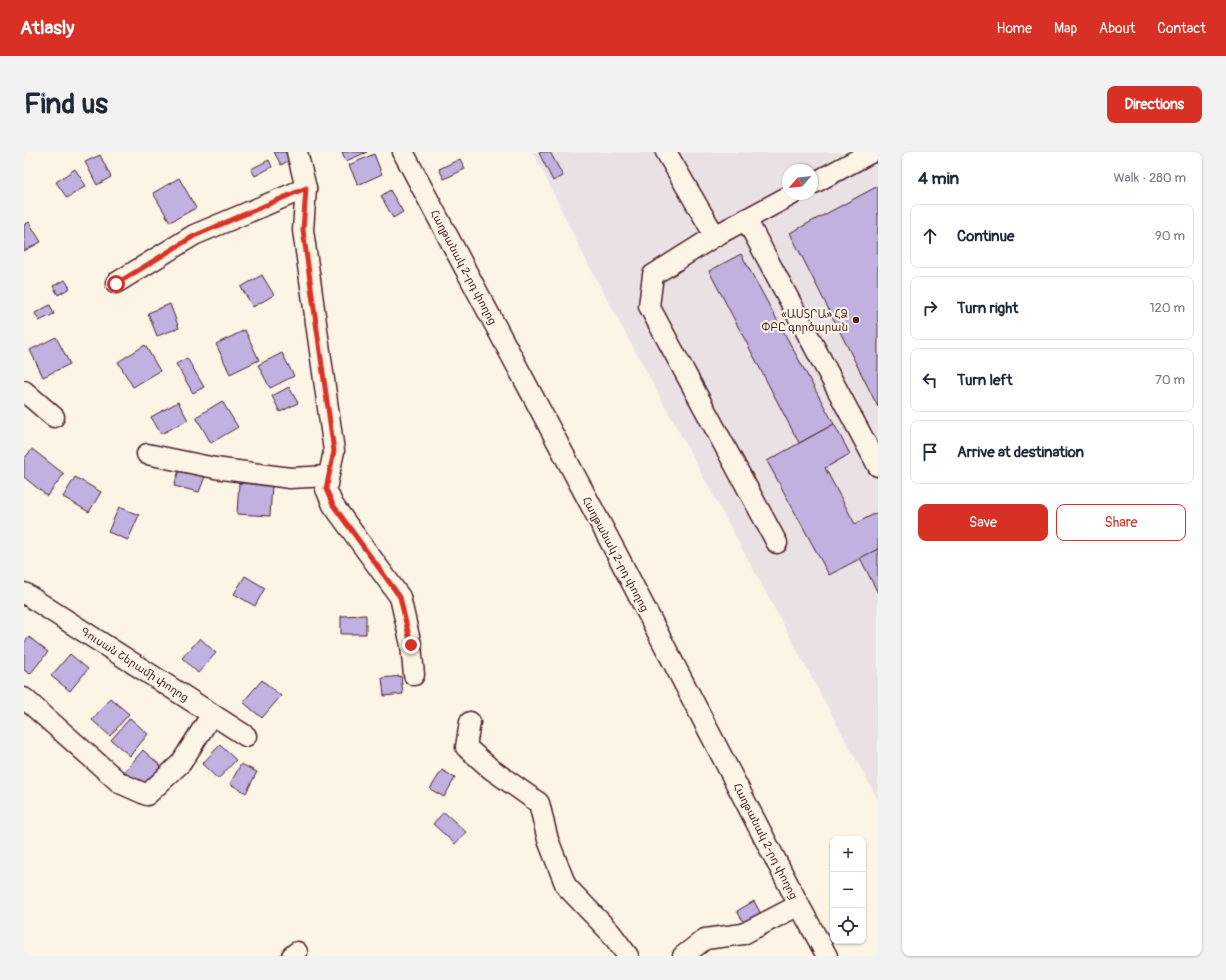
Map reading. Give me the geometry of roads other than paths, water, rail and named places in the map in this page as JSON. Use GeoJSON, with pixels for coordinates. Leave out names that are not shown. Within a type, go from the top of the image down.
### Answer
{"type":"FeatureCollection","features":[{"type":"Feature","properties":{"kind":"street"},"geometry":{"type":"LineString","coordinates":[[297,152],[306,188],[303,230],[334,451],[326,489],[333,505],[400,597],[411,645],[414,675]]}},
{"type":"Feature","properties":{"kind":"street","name":"Հաղթանակ 2-րդ փողոց"},"geometry":{"type":"LineString","coordinates":[[403,152],[620,560],[827,956]]}},
{"type":"Feature","properties":{"kind":"street"},"geometry":{"type":"LineString","coordinates":[[666,152],[715,236]]}},
{"type":"Feature","properties":{"kind":"street"},"geometry":{"type":"LineString","coordinates":[[818,181],[872,152]]}},
{"type":"Feature","properties":{"kind":"street"},"geometry":{"type":"LineString","coordinates":[[116,284],[194,236],[306,188]]}},
{"type":"Feature","properties":{"kind":"street"},"geometry":{"type":"LineString","coordinates":[[777,543],[649,306],[654,274],[715,236],[782,200]]}},
{"type":"Feature","properties":{"kind":"street"},"geometry":{"type":"LineString","coordinates":[[746,219],[878,466]]}},
{"type":"Feature","properties":{"kind":"street"},"geometry":{"type":"LineString","coordinates":[[24,391],[54,416]]}},
{"type":"Feature","properties":{"kind":"street"},"geometry":{"type":"LineString","coordinates":[[147,454],[215,468],[290,478],[328,476]]}},
{"type":"Feature","properties":{"kind":"street","name":"Գուսան Շերամի փողոց"},"geometry":{"type":"LineString","coordinates":[[24,593],[246,736]]}},
{"type":"Feature","properties":{"kind":"street"},"geometry":{"type":"LineString","coordinates":[[24,698],[120,783],[147,795],[181,763],[212,714]]}},
{"type":"Feature","properties":{"kind":"street"},"geometry":{"type":"LineString","coordinates":[[470,722],[466,747],[491,769],[539,803],[548,840],[566,886],[610,932],[628,956]]}},
{"type":"Feature","properties":{"kind":"street"},"geometry":{"type":"LineString","coordinates":[[683,956],[706,939],[743,934],[799,905]]}},
{"type":"Feature","properties":{"kind":"place","name":"«ԱՍՏՐԱ» ՀՁ ՓԲԸ գործարան"},"geometry":{"type":"Point","coordinates":[856,320]}}]}
